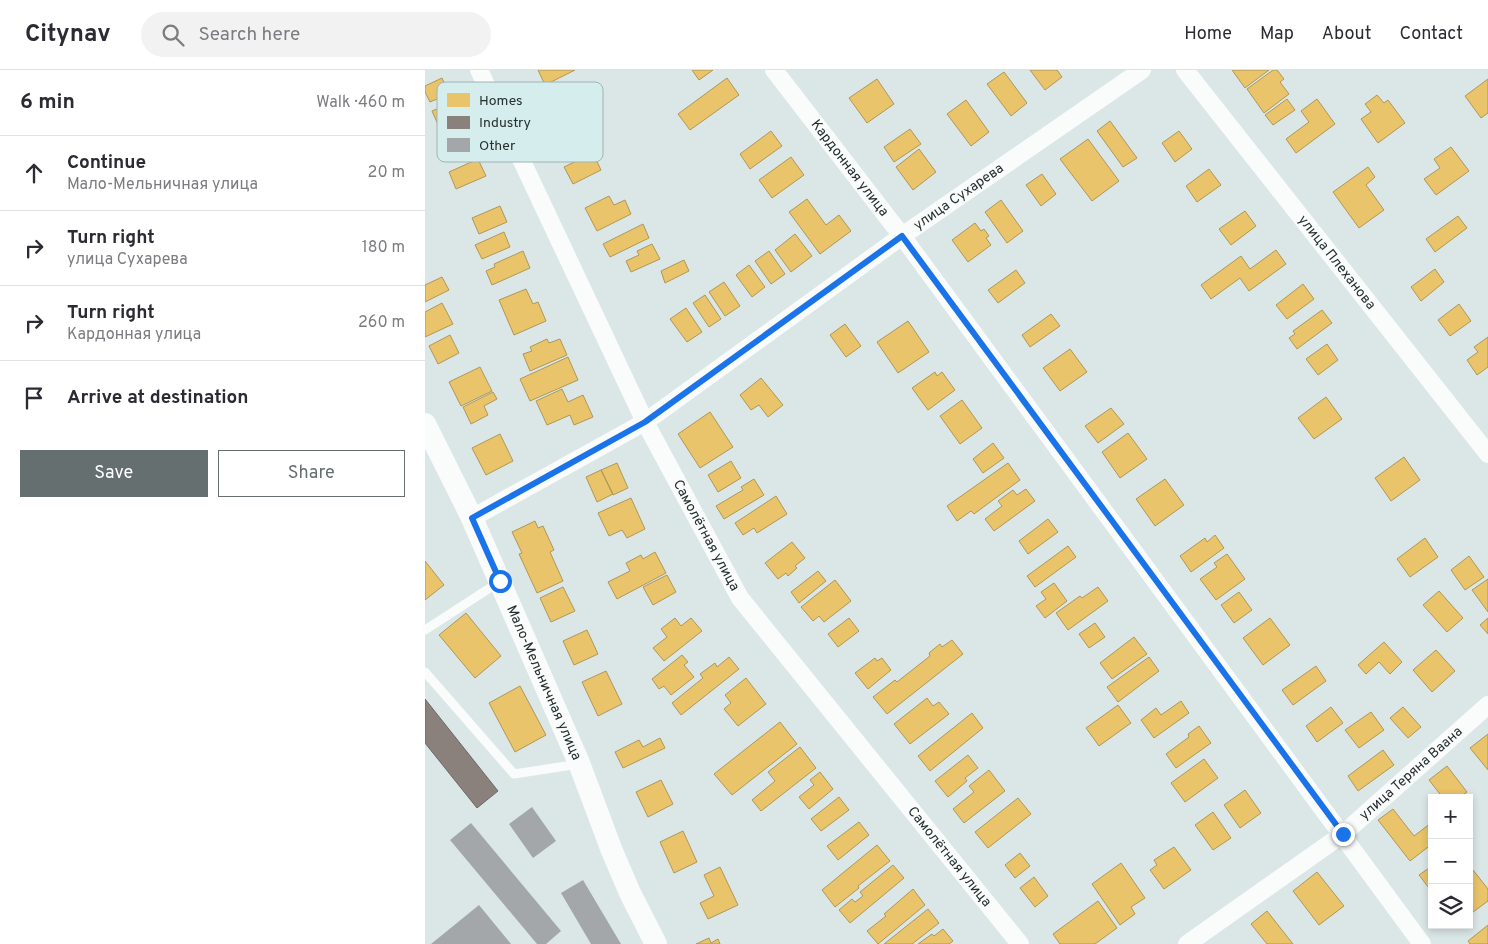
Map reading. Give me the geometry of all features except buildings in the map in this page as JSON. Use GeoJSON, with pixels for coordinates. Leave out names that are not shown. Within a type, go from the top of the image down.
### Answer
{"type":"FeatureCollection","features":[{"type":"Feature","properties":{"kind":"street","name":"Самолётная улица"},"geometry":{"type":"LineString","coordinates":[[479,70],[485,82]]}},
{"type":"Feature","properties":{"kind":"street","name":"Кардонная улица"},"geometry":{"type":"LineString","coordinates":[[773,70],[902,236],[1422,944]]}},
{"type":"Feature","properties":{"kind":"street","name":"улица Сухарева"},"geometry":{"type":"LineString","coordinates":[[472,518],[645,422],[902,236],[1142,70]]}},
{"type":"Feature","properties":{"kind":"street","name":"улица Плеханова"},"geometry":{"type":"LineString","coordinates":[[1185,70],[1488,454]]}},
{"type":"Feature","properties":{"kind":"street","name":"Самолётная улица"},"geometry":{"type":"LineString","coordinates":[[522,162],[645,422],[740,598],[1020,944]]}},
{"type":"Feature","properties":{"kind":"street","name":"Мало-Мельничная улица"},"geometry":{"type":"LineString","coordinates":[[425,424],[472,518],[500,581],[579,764],[630,893],[656,944]]}},
{"type":"Feature","properties":{"kind":"street","name":"улица Теряна Ваана"},"geometry":{"type":"LineString","coordinates":[[1187,944],[1343,834],[1488,705]]}},
{"type":"Feature","properties":{"kind":"lane"},"geometry":{"type":"LineString","coordinates":[[425,630],[500,581]]}},
{"type":"Feature","properties":{"kind":"lane"},"geometry":{"type":"LineString","coordinates":[[425,672],[514,774],[579,764]]}},
{"type":"Feature","properties":{"kind":"route"},"geometry":{"type":"LineString","coordinates":[[500,581],[472,518],[645,422],[902,236],[1343,834]]}}]}
